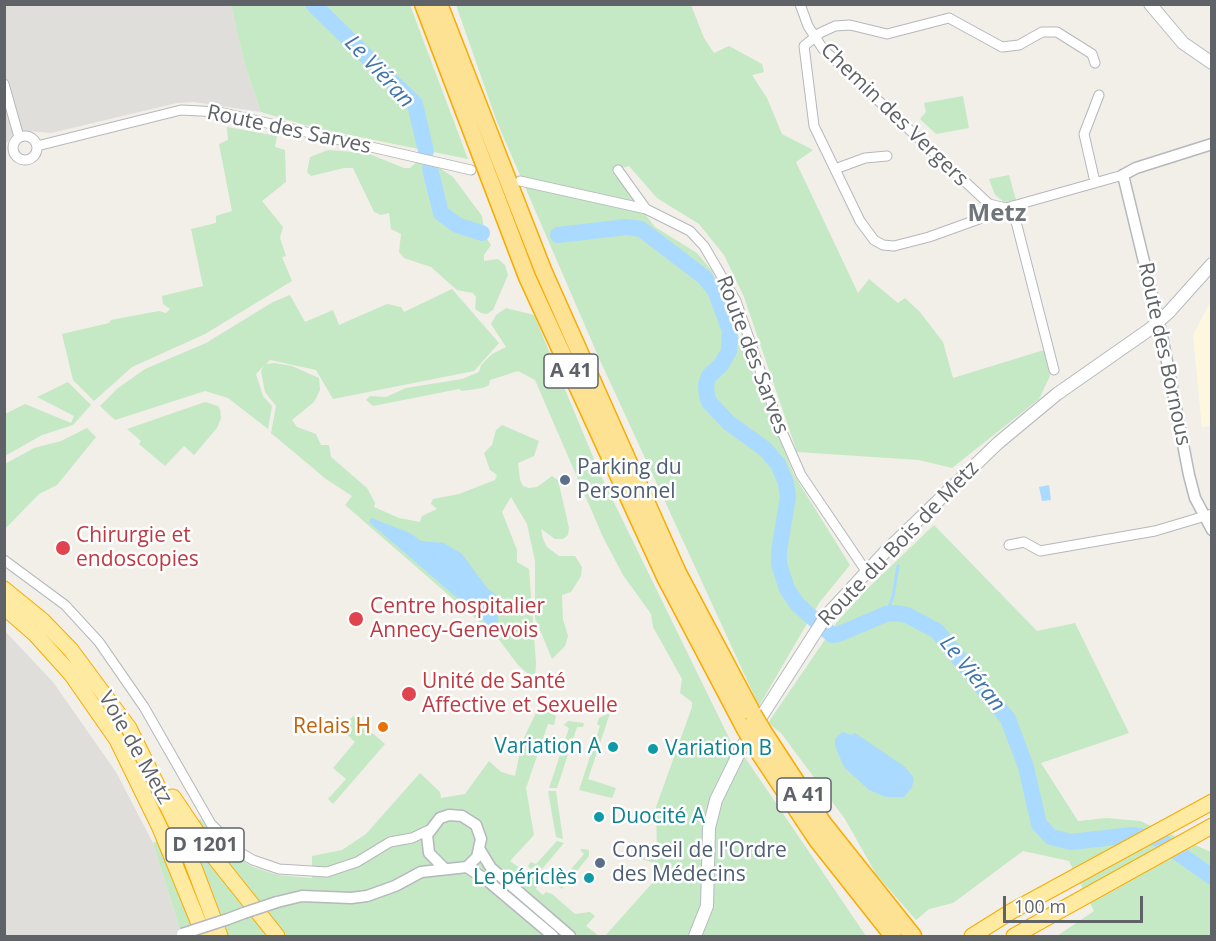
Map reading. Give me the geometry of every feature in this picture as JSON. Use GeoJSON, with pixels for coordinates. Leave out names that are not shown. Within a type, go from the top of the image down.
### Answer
{"type":"FeatureCollection","features":[{"type":"Feature","properties":{"kind":"highway","name":"A 41"},"geometry":{"type":"LineString","coordinates":[[423,4],[527,277],[665,577],[817,840],[892,936]]}},
{"type":"Feature","properties":{"kind":"highway","name":"A 41"},"geometry":{"type":"LineString","coordinates":[[440,4],[543,270],[678,573],[748,721]]}},
{"type":"Feature","properties":{"kind":"highway","name":"Voie de Metz"},"geometry":{"type":"LineString","coordinates":[[4,589],[42,620],[71,650],[116,708],[140,748],[183,838],[220,936]]}},
{"type":"Feature","properties":{"kind":"highway","name":"Voie de Metz"},"geometry":{"type":"LineString","coordinates":[[4,608],[56,656],[83,688],[112,731],[139,782],[202,936]]}},
{"type":"Feature","properties":{"kind":"highway","name":"A 41"},"geometry":{"type":"LineString","coordinates":[[758,738],[823,824],[913,936]]}},
{"type":"Feature","properties":{"kind":"highway","name":"D 1201"},"geometry":{"type":"LineString","coordinates":[[140,748],[210,852],[278,936]]}},
{"type":"Feature","properties":{"kind":"highway"},"geometry":{"type":"LineString","coordinates":[[959,936],[1012,911],[1212,802]]}},
{"type":"Feature","properties":{"kind":"highway"},"geometry":{"type":"LineString","coordinates":[[1019,934],[1212,826]]}},
{"type":"Feature","properties":{"kind":"highway"},"geometry":{"type":"LineString","coordinates":[[972,936],[1012,911]]}},
{"type":"Feature","properties":{"kind":"main road"},"geometry":{"type":"LineString","coordinates":[[1150,4],[1183,43],[1212,63]]}},
{"type":"Feature","properties":{"kind":"main road","name":"Route du Bois de Metz"},"geometry":{"type":"LineString","coordinates":[[695,936],[707,906],[709,828],[716,800],[744,744],[826,616],[866,571],[1008,434],[1057,394],[1150,329],[1169,312],[1212,264]]}},
{"type":"Feature","properties":{"kind":"street"},"geometry":{"type":"LineString","coordinates":[[800,4],[814,37],[804,48],[812,118],[864,227],[874,240],[888,246],[946,232],[979,219],[994,206],[1012,206],[1123,175],[1136,168],[1212,144]]}},
{"type":"Feature","properties":{"kind":"street","name":"Chemin des Vergers"},"geometry":{"type":"LineString","coordinates":[[994,206],[981,199],[864,89],[814,37],[830,27],[840,25],[887,34],[949,18],[1002,47],[1019,45],[1042,32],[1057,32],[1092,54],[1095,63]]}},
{"type":"Feature","properties":{"kind":"street"},"geometry":{"type":"LineString","coordinates":[[4,84],[19,137]]}},
{"type":"Feature","properties":{"kind":"street"},"geometry":{"type":"LineString","coordinates":[[1095,182],[1084,134],[1099,95]]}},
{"type":"Feature","properties":{"kind":"street","name":"Route des Sarves"},"geometry":{"type":"LineString","coordinates":[[37,146],[181,110],[219,112],[471,170]]}},
{"type":"Feature","properties":{"kind":"street"},"geometry":{"type":"LineString","coordinates":[[19,137],[30,137],[37,146],[35,156],[28,160],[9,155],[19,137]]}},
{"type":"Feature","properties":{"kind":"street"},"geometry":{"type":"LineString","coordinates":[[835,169],[866,158],[887,156]]}},
{"type":"Feature","properties":{"kind":"street"},"geometry":{"type":"LineString","coordinates":[[618,170],[646,209]]}},
{"type":"Feature","properties":{"kind":"street","name":"Route des Bornous"},"geometry":{"type":"LineString","coordinates":[[1123,175],[1162,336],[1189,476],[1208,515],[1212,530]]}},
{"type":"Feature","properties":{"kind":"street","name":"Route des Sarves"},"geometry":{"type":"LineString","coordinates":[[520,180],[646,209],[690,231],[718,266],[736,301],[779,425],[801,475],[866,571]]}},
{"type":"Feature","properties":{"kind":"street"},"geometry":{"type":"LineString","coordinates":[[1012,206],[1054,370]]}},
{"type":"Feature","properties":{"kind":"street"},"geometry":{"type":"LineString","coordinates":[[1010,545],[1024,542],[1040,551],[1155,531],[1208,515]]}},
{"type":"Feature","properties":{"kind":"street"},"geometry":{"type":"LineString","coordinates":[[4,560],[65,605],[99,642],[144,707],[211,824],[238,852],[279,869],[327,872],[357,862],[390,842],[412,838],[429,830],[443,817],[456,815],[465,817],[479,830],[480,850],[491,868],[570,936]]}},
{"type":"Feature","properties":{"kind":"street"},"geometry":{"type":"LineString","coordinates":[[421,872],[428,852],[429,830]]}},
{"type":"Feature","properties":{"kind":"street"},"geometry":{"type":"LineString","coordinates":[[412,838],[444,868]]}},
{"type":"Feature","properties":{"kind":"street"},"geometry":{"type":"LineString","coordinates":[[177,935],[302,896],[351,898],[367,896],[395,886],[421,872],[467,867],[480,850]]}},
{"type":"Feature","properties":{"kind":"street"},"geometry":{"type":"LineString","coordinates":[[467,867],[489,882],[554,936]]}},
{"type":"Feature","properties":{"kind":"shaded area"},"geometry":{"type":"Polygon","coordinates":[[[5,5],[231,5],[246,69],[261,112],[194,102],[177,103],[51,133],[17,130],[5,145],[5,5]]]}},
{"type":"Feature","properties":{"kind":"shaded area"},"geometry":{"type":"Polygon","coordinates":[[[1211,301],[1211,425],[1202,428],[1193,335],[1211,301]]]}},
{"type":"Feature","properties":{"kind":"shaded area"},"geometry":{"type":"Polygon","coordinates":[[[4,630],[53,682],[116,772],[153,843],[182,936],[5,936],[4,630]]]}},
{"type":"Feature","properties":{"kind":"green space"},"geometry":{"type":"Polygon","coordinates":[[[231,5],[410,5],[468,159],[315,128],[261,112],[246,69],[231,5]]]}},
{"type":"Feature","properties":{"kind":"green space"},"geometry":{"type":"Polygon","coordinates":[[[456,5],[691,5],[704,38],[714,53],[729,46],[762,64],[764,72],[752,75],[767,98],[782,134],[813,150],[796,162],[858,293],[869,279],[898,303],[905,298],[920,312],[943,342],[953,378],[1044,350],[1050,376],[1039,399],[952,468],[919,460],[797,452],[744,297],[724,255],[699,224],[657,198],[629,166],[612,171],[655,227],[697,253],[712,271],[794,475],[850,565],[819,603],[759,706],[599,358],[497,122],[456,5]]]}},
{"type":"Feature","properties":{"kind":"green space"},"geometry":{"type":"Polygon","coordinates":[[[963,96],[969,128],[936,134],[920,119],[926,112],[924,103],[963,96]]]}},
{"type":"Feature","properties":{"kind":"green space"},"geometry":{"type":"Polygon","coordinates":[[[227,127],[277,136],[275,147],[285,150],[286,182],[262,201],[283,227],[280,238],[286,256],[282,257],[292,281],[205,334],[132,367],[94,401],[73,380],[62,334],[109,323],[111,320],[159,311],[166,313],[170,309],[163,304],[162,296],[203,286],[191,229],[216,223],[216,216],[232,211],[219,144],[228,140],[227,127]]]}},
{"type":"Feature","properties":{"kind":"green space"},"geometry":{"type":"Polygon","coordinates":[[[328,150],[367,153],[404,168],[410,168],[420,159],[431,162],[453,177],[482,216],[485,236],[491,245],[484,255],[484,261],[498,259],[505,265],[508,275],[493,310],[487,314],[481,313],[475,309],[476,297],[473,293],[457,290],[431,267],[404,258],[399,252],[401,234],[391,229],[389,213],[381,215],[374,212],[353,168],[311,176],[307,172],[310,157],[328,150]]]}},
{"type":"Feature","properties":{"kind":"green space"},"geometry":{"type":"Polygon","coordinates":[[[1009,175],[1016,200],[1004,202],[995,195],[989,179],[1009,175]]]}},
{"type":"Feature","properties":{"kind":"green space"},"geometry":{"type":"Polygon","coordinates":[[[452,289],[499,343],[474,371],[333,399],[316,370],[270,360],[266,364],[292,366],[319,378],[320,390],[314,402],[292,420],[297,427],[316,434],[321,445],[329,445],[331,457],[367,488],[375,503],[374,507],[399,518],[420,522],[422,516],[437,509],[431,504],[433,499],[459,494],[495,480],[497,475],[490,470],[484,453],[492,445],[496,430],[502,425],[539,441],[534,456],[518,463],[520,480],[523,486],[529,488],[537,487],[552,476],[558,480],[569,528],[568,535],[563,539],[555,539],[541,529],[543,539],[547,547],[559,556],[575,556],[582,567],[581,576],[571,592],[562,595],[563,619],[568,636],[565,646],[552,659],[535,618],[535,561],[527,524],[511,497],[502,512],[517,550],[517,562],[529,569],[536,663],[535,680],[518,665],[497,637],[345,505],[352,496],[326,479],[271,433],[276,406],[265,392],[261,371],[264,366],[256,374],[263,396],[272,406],[268,429],[228,398],[205,391],[115,420],[100,406],[118,388],[145,369],[206,343],[273,302],[290,295],[305,322],[333,310],[339,325],[387,304],[401,307],[404,312],[452,289]]]}},
{"type":"Feature","properties":{"kind":"green space"},"geometry":{"type":"Polygon","coordinates":[[[506,308],[534,315],[601,476],[732,744],[746,759],[866,936],[605,936],[655,880],[653,877],[658,864],[632,856],[631,853],[652,859],[660,855],[657,850],[656,807],[692,707],[692,702],[680,693],[682,679],[653,627],[651,614],[623,575],[603,537],[535,380],[518,371],[490,380],[489,385],[483,388],[462,391],[459,389],[373,406],[366,400],[370,396],[386,397],[406,388],[462,379],[479,372],[481,365],[492,354],[506,347],[491,324],[496,315],[506,308]]]}},
{"type":"Feature","properties":{"kind":"green space"},"geometry":{"type":"Polygon","coordinates":[[[68,382],[91,405],[73,425],[42,435],[5,456],[5,414],[25,404],[71,423],[74,416],[37,397],[68,382]]]}},
{"type":"Feature","properties":{"kind":"green space"},"geometry":{"type":"Polygon","coordinates":[[[205,402],[218,406],[220,410],[221,418],[217,428],[194,455],[184,446],[165,466],[139,444],[141,441],[127,429],[205,402]]]}},
{"type":"Feature","properties":{"kind":"green space"},"geometry":{"type":"Polygon","coordinates":[[[87,428],[96,437],[57,485],[39,494],[5,529],[5,464],[34,448],[61,441],[87,428]]]}},
{"type":"Feature","properties":{"kind":"green space"},"geometry":{"type":"Polygon","coordinates":[[[934,525],[1037,631],[1075,623],[1129,733],[1041,763],[1078,821],[1107,818],[1140,821],[1211,852],[1211,936],[1057,936],[1094,911],[1069,861],[1023,851],[953,903],[929,909],[916,920],[876,874],[845,819],[781,733],[768,723],[837,622],[867,589],[934,525]]]}},
{"type":"Feature","properties":{"kind":"green space"},"geometry":{"type":"Polygon","coordinates":[[[548,710],[556,716],[554,725],[548,724],[526,788],[534,835],[510,861],[537,880],[539,884],[536,889],[543,895],[546,892],[552,894],[575,914],[590,912],[595,916],[586,926],[599,936],[182,936],[153,843],[201,819],[212,836],[229,852],[253,867],[278,875],[312,878],[312,856],[342,850],[366,834],[420,773],[440,792],[441,798],[465,794],[489,761],[501,772],[515,776],[522,742],[536,713],[548,710]]]}},
{"type":"Feature","properties":{"kind":"green space"},"geometry":{"type":"Polygon","coordinates":[[[610,713],[588,779],[616,788],[612,798],[579,790],[600,726],[597,724],[599,718],[610,713]]]}},
{"type":"Feature","properties":{"kind":"green space"},"geometry":{"type":"Polygon","coordinates":[[[353,716],[385,744],[333,804],[328,799],[346,779],[333,768],[355,742],[341,729],[353,716]]]}},
{"type":"Feature","properties":{"kind":"green space"},"geometry":{"type":"Polygon","coordinates":[[[568,721],[584,723],[583,727],[577,727],[557,788],[549,788],[569,728],[564,725],[568,721]]]}},
{"type":"Feature","properties":{"kind":"green space"},"geometry":{"type":"Polygon","coordinates":[[[548,791],[556,791],[563,839],[556,837],[548,791]]]}},
{"type":"Feature","properties":{"kind":"green space"},"geometry":{"type":"Polygon","coordinates":[[[557,841],[564,843],[542,869],[536,865],[531,869],[528,866],[531,862],[536,864],[557,841]]]}},
{"type":"Feature","properties":{"kind":"green space"},"geometry":{"type":"Polygon","coordinates":[[[580,850],[589,850],[589,856],[562,889],[553,881],[555,878],[560,882],[584,854],[580,850]]]}},
{"type":"Feature","properties":{"kind":"water"},"geometry":{"type":"Polygon","coordinates":[[[1049,485],[1051,500],[1042,501],[1039,487],[1049,485]]]}},
{"type":"Feature","properties":{"kind":"water"},"geometry":{"type":"Polygon","coordinates":[[[371,518],[410,533],[421,541],[444,543],[462,554],[487,588],[497,596],[498,620],[495,627],[491,627],[369,522],[371,518]]]}},
{"type":"Feature","properties":{"kind":"water"},"geometry":{"type":"Polygon","coordinates":[[[842,732],[852,735],[855,733],[905,767],[914,778],[912,787],[904,797],[886,797],[869,790],[844,767],[835,746],[835,739],[842,732]]]}},
{"type":"Feature","properties":{"kind":"waterway","name":"Le Viéran"},"geometry":{"type":"LineString","coordinates":[[313,4],[415,104],[426,151]]}},
{"type":"Feature","properties":{"kind":"waterway","name":"Le Viéran"},"geometry":{"type":"LineString","coordinates":[[430,169],[441,213],[457,225],[482,233]]}},
{"type":"Feature","properties":{"kind":"waterway","name":"Le Viéran"},"geometry":{"type":"LineString","coordinates":[[558,235],[626,227],[641,229],[704,277],[715,290],[730,331],[729,351],[721,365],[709,376],[706,384],[707,396],[709,402],[729,423],[765,449],[778,464],[786,483],[788,497],[779,564],[787,589],[798,605],[832,635],[894,613],[907,615],[937,631],[1008,719],[1026,767],[1039,824],[1051,837],[1071,842],[1132,835],[1157,838],[1212,877]]}},
{"type":"Feature","properties":{"kind":"waterway"},"geometry":{"type":"LineString","coordinates":[[886,614],[893,597],[898,566]]}},
{"type":"Feature","properties":{"kind":"place","name":"Parking du Personnel"},"geometry":{"type":"Point","coordinates":[565,480]}},
{"type":"Feature","properties":{"kind":"place","name":"Chirurgie et endoscopies"},"geometry":{"type":"Point","coordinates":[63,548]}},
{"type":"Feature","properties":{"kind":"place","name":"Centre hospitalier Annecy-Genevois"},"geometry":{"type":"Point","coordinates":[356,619]}},
{"type":"Feature","properties":{"kind":"place","name":"Unité de Santé Affective et Sexuelle"},"geometry":{"type":"Point","coordinates":[409,694]}},
{"type":"Feature","properties":{"kind":"place","name":"Relais H"},"geometry":{"type":"Point","coordinates":[383,727]}},
{"type":"Feature","properties":{"kind":"place","name":"Variation A"},"geometry":{"type":"Point","coordinates":[613,747]}},
{"type":"Feature","properties":{"kind":"place","name":"Variation B"},"geometry":{"type":"Point","coordinates":[653,749]}},
{"type":"Feature","properties":{"kind":"place","name":"Duocité A"},"geometry":{"type":"Point","coordinates":[599,817]}},
{"type":"Feature","properties":{"kind":"place","name":"Conseil de l'Ordre des Médecins"},"geometry":{"type":"Point","coordinates":[600,863]}},
{"type":"Feature","properties":{"kind":"place","name":"Le périclès"},"geometry":{"type":"Point","coordinates":[589,878]}},
{"type":"Feature","properties":{"kind":"district","name":"Metz"},"geometry":{"type":"Point","coordinates":[997,214]}}]}
